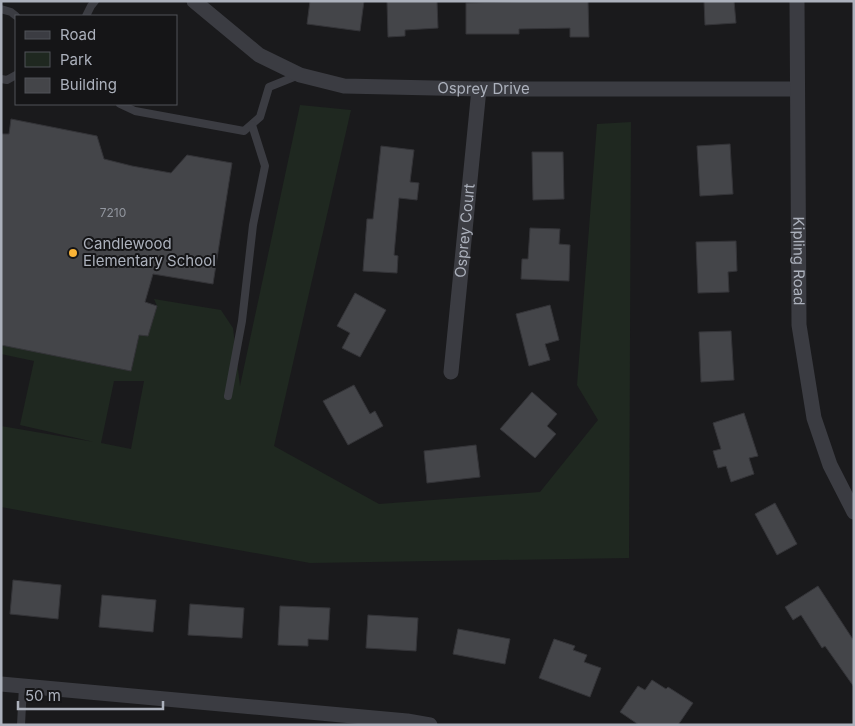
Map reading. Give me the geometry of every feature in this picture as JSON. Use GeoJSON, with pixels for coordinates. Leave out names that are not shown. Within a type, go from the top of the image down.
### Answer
{"type":"FeatureCollection","features":[{"type":"Feature","properties":{"kind":"street","name":"Osprey Drive"},"geometry":{"type":"LineString","coordinates":[[194,1],[259,55],[300,75],[344,86],[479,89],[797,89]]}},
{"type":"Feature","properties":{"kind":"street","name":"Kipling Road"},"geometry":{"type":"LineString","coordinates":[[797,1],[799,325],[814,418],[830,465],[854,512]]}},
{"type":"Feature","properties":{"kind":"street","name":"Osprey Court"},"geometry":{"type":"LineString","coordinates":[[451,372],[479,89]]}},
{"type":"Feature","properties":{"kind":"street"},"geometry":{"type":"LineString","coordinates":[[1,684],[407,721],[430,725]]}},
{"type":"Feature","properties":{"kind":"lane"},"geometry":{"type":"LineString","coordinates":[[86,15],[90,6],[95,1]]}},
{"type":"Feature","properties":{"kind":"lane"},"geometry":{"type":"LineString","coordinates":[[1,9],[15,15]]}},
{"type":"Feature","properties":{"kind":"lane"},"geometry":{"type":"LineString","coordinates":[[122,105],[135,111],[244,131],[260,117],[269,87],[300,75]]}},
{"type":"Feature","properties":{"kind":"lane"},"geometry":{"type":"LineString","coordinates":[[1,79],[7,80],[15,76]]}},
{"type":"Feature","properties":{"kind":"lane"},"geometry":{"type":"LineString","coordinates":[[228,396],[242,321],[253,225],[265,166],[252,125]]}},
{"type":"Feature","properties":{"kind":"lane"},"geometry":{"type":"LineString","coordinates":[[21,725],[23,686]]}},
{"type":"Feature","properties":{"kind":"green space"},"geometry":{"type":"Polygon","coordinates":[[[300,105],[351,110],[274,446],[379,504],[540,492],[598,420],[577,385],[597,124],[631,122],[629,558],[310,563],[1,507],[1,426],[94,442],[20,425],[34,361],[1,354],[1,344],[131,371],[139,335],[148,336],[157,306],[154,299],[221,310],[233,328],[240,386],[300,105]],[[114,381],[101,443],[131,449],[144,381],[114,381]]]}},
{"type":"Feature","properties":{"kind":"building"},"geometry":{"type":"Polygon","coordinates":[[[310,1],[364,1],[360,31],[307,24],[310,1]]]}},
{"type":"Feature","properties":{"kind":"building"},"geometry":{"type":"Polygon","coordinates":[[[387,1],[437,1],[438,28],[405,30],[405,36],[388,37],[387,1]]]}},
{"type":"Feature","properties":{"kind":"building"},"geometry":{"type":"Polygon","coordinates":[[[588,1],[589,37],[570,37],[570,28],[519,29],[519,34],[466,34],[466,3],[588,1]]]}},
{"type":"Feature","properties":{"kind":"building"},"geometry":{"type":"Polygon","coordinates":[[[704,1],[734,1],[736,23],[705,25],[704,1]]]}},
{"type":"Feature","properties":{"kind":"building"},"geometry":{"type":"Polygon","coordinates":[[[11,119],[97,136],[104,159],[132,166],[171,173],[187,155],[232,163],[213,284],[153,274],[145,302],[157,306],[148,336],[139,335],[131,371],[1,345],[1,134],[9,134],[11,119]]]}},
{"type":"Feature","properties":{"kind":"building"},"geometry":{"type":"Polygon","coordinates":[[[730,144],[733,194],[700,196],[697,146],[730,144]]]}},
{"type":"Feature","properties":{"kind":"building"},"geometry":{"type":"Polygon","coordinates":[[[381,146],[414,150],[410,182],[419,183],[417,200],[399,198],[394,255],[398,256],[397,273],[363,271],[367,219],[373,219],[381,146]]]}},
{"type":"Feature","properties":{"kind":"building"},"geometry":{"type":"Polygon","coordinates":[[[532,152],[563,152],[564,199],[533,200],[532,152]]]}},
{"type":"Feature","properties":{"kind":"building"},"geometry":{"type":"Polygon","coordinates":[[[530,228],[560,229],[559,244],[570,245],[569,281],[521,279],[522,259],[528,259],[530,228]]]}},
{"type":"Feature","properties":{"kind":"building"},"geometry":{"type":"Polygon","coordinates":[[[736,241],[737,271],[728,272],[729,292],[698,293],[696,242],[736,241]]]}},
{"type":"Feature","properties":{"kind":"building"},"geometry":{"type":"Polygon","coordinates":[[[355,293],[386,310],[360,357],[342,348],[350,333],[337,326],[355,293]]]}},
{"type":"Feature","properties":{"kind":"building"},"geometry":{"type":"Polygon","coordinates":[[[550,305],[559,340],[545,344],[550,360],[529,366],[516,314],[550,305]]]}},
{"type":"Feature","properties":{"kind":"building"},"geometry":{"type":"Polygon","coordinates":[[[731,331],[734,380],[701,382],[699,332],[731,331]]]}},
{"type":"Feature","properties":{"kind":"building"},"geometry":{"type":"Polygon","coordinates":[[[354,385],[370,414],[375,411],[383,426],[348,445],[323,401],[354,385]]]}},
{"type":"Feature","properties":{"kind":"building"},"geometry":{"type":"Polygon","coordinates":[[[532,392],[557,414],[547,426],[556,434],[535,458],[500,429],[532,392]]]}},
{"type":"Feature","properties":{"kind":"building"},"geometry":{"type":"Polygon","coordinates":[[[744,413],[758,456],[749,458],[754,474],[731,482],[726,466],[718,468],[713,451],[721,449],[713,423],[744,413]]]}},
{"type":"Feature","properties":{"kind":"building"},"geometry":{"type":"Polygon","coordinates":[[[476,445],[480,477],[427,483],[424,451],[476,445]]]}},
{"type":"Feature","properties":{"kind":"building"},"geometry":{"type":"Polygon","coordinates":[[[775,503],[797,544],[777,555],[755,514],[775,503]]]}},
{"type":"Feature","properties":{"kind":"building"},"geometry":{"type":"Polygon","coordinates":[[[13,580],[61,585],[58,619],[10,614],[13,580]]]}},
{"type":"Feature","properties":{"kind":"building"},"geometry":{"type":"Polygon","coordinates":[[[818,586],[854,641],[854,687],[825,646],[822,648],[801,615],[793,620],[785,607],[818,586]]]}},
{"type":"Feature","properties":{"kind":"building"},"geometry":{"type":"Polygon","coordinates":[[[102,595],[156,600],[153,632],[99,627],[102,595]]]}},
{"type":"Feature","properties":{"kind":"building"},"geometry":{"type":"Polygon","coordinates":[[[190,604],[244,608],[242,638],[188,635],[190,604]]]}},
{"type":"Feature","properties":{"kind":"building"},"geometry":{"type":"Polygon","coordinates":[[[280,606],[330,608],[328,640],[308,639],[308,646],[278,645],[280,606]]]}},
{"type":"Feature","properties":{"kind":"building"},"geometry":{"type":"Polygon","coordinates":[[[368,615],[418,618],[416,651],[366,648],[368,615]]]}},
{"type":"Feature","properties":{"kind":"building"},"geometry":{"type":"Polygon","coordinates":[[[458,629],[510,639],[505,664],[453,654],[458,629]]]}},
{"type":"Feature","properties":{"kind":"building"},"geometry":{"type":"Polygon","coordinates":[[[554,639],[575,646],[573,650],[587,655],[584,662],[601,668],[590,697],[539,678],[554,639]]]}},
{"type":"Feature","properties":{"kind":"building"},"geometry":{"type":"Polygon","coordinates":[[[652,680],[666,689],[668,687],[693,703],[678,725],[639,725],[620,712],[638,686],[645,690],[652,680]]]}},
{"type":"Feature","properties":{"kind":"place","name":"Candlewood Elementary School"},"geometry":{"type":"Point","coordinates":[73,253]}}]}
